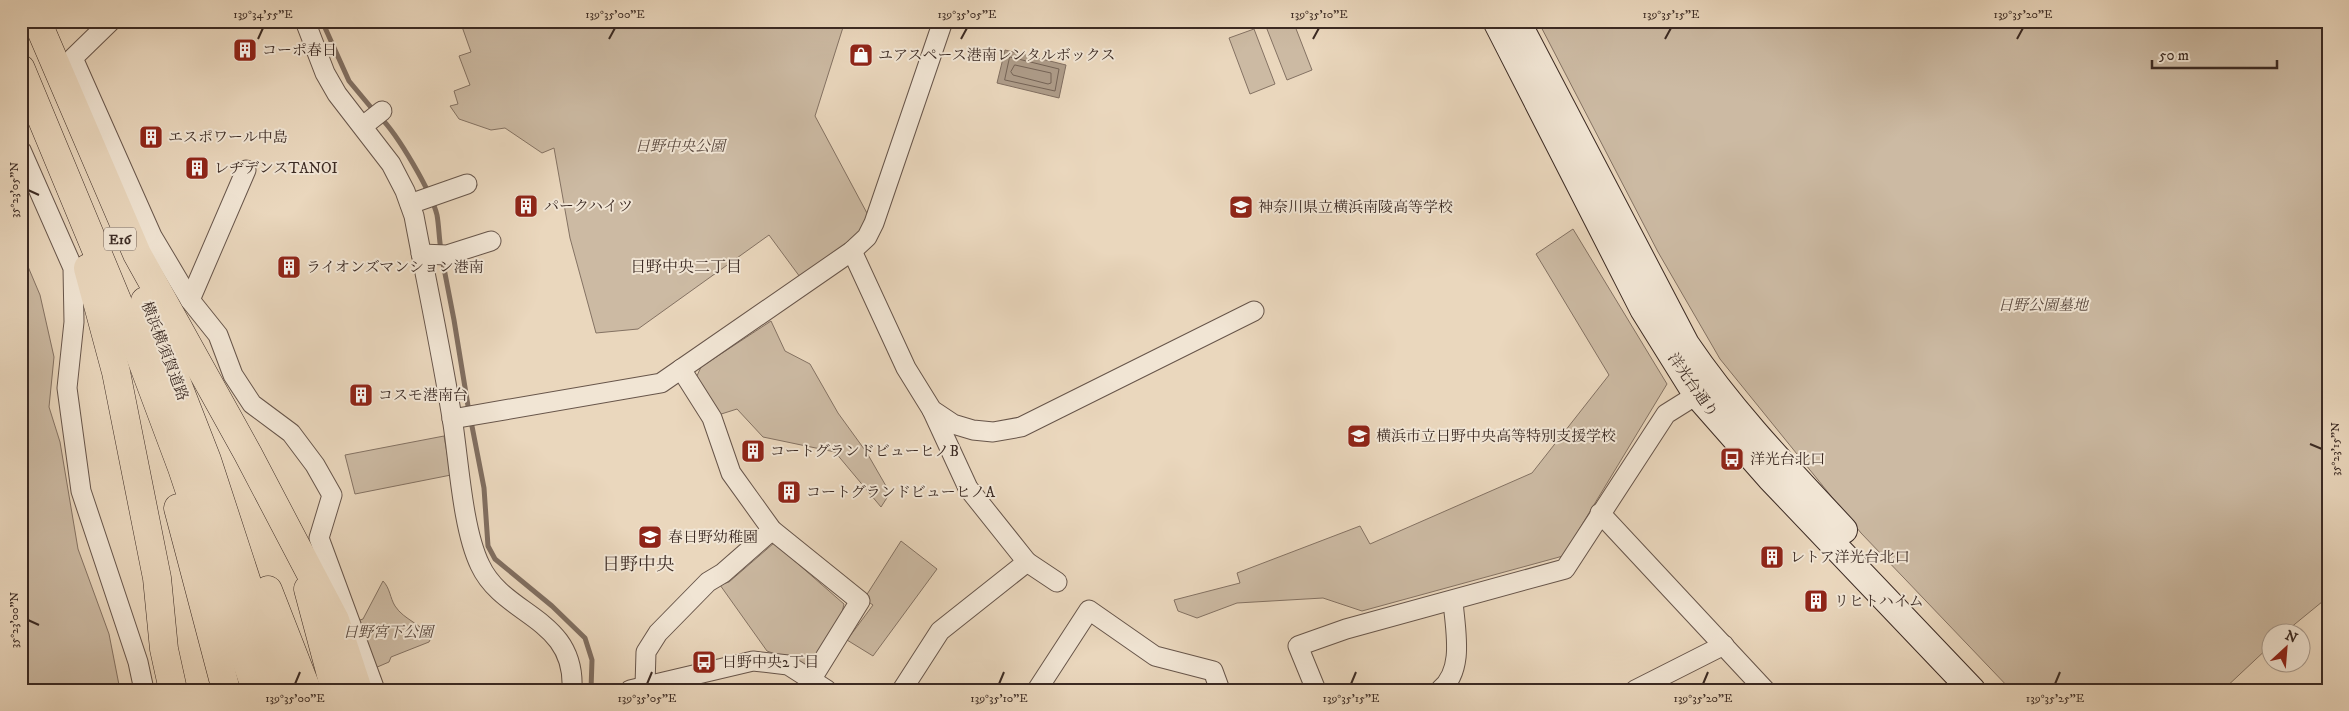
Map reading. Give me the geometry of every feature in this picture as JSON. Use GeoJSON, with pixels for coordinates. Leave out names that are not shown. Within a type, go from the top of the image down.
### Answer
{"type":"FeatureCollection","features":[{"type":"Feature","properties":{"kind":"highway","name":"横浜横須賀道路"},"geometry":{"type":"LineString","coordinates":[[27,21],[163,344],[185,466],[256,690]]}},
{"type":"Feature","properties":{"kind":"highway"},"geometry":{"type":"LineString","coordinates":[[37,21],[137,254],[248,454],[335,620],[358,690]]}},
{"type":"Feature","properties":{"kind":"highway"},"geometry":{"type":"LineString","coordinates":[[21,70],[80,213],[100,288],[185,466],[249,542],[307,690]]}},
{"type":"Feature","properties":{"kind":"highway"},"geometry":{"type":"LineString","coordinates":[[21,96],[75,218],[116,372],[157,578],[164,649],[173,690]]}},
{"type":"Feature","properties":{"kind":"highway","name":"横浜横須賀道路"},"geometry":{"type":"LineString","coordinates":[[185,466],[282,690]]}},
{"type":"Feature","properties":{"kind":"highway"},"geometry":{"type":"LineString","coordinates":[[185,466],[226,690]]}},
{"type":"Feature","properties":{"kind":"highway"},"geometry":{"type":"LineString","coordinates":[[300,554],[335,690]]}},
{"type":"Feature","properties":{"kind":"highway"},"geometry":{"type":"LineString","coordinates":[[157,578],[180,642],[192,690]]}},
{"type":"Feature","properties":{"kind":"street"},"geometry":{"type":"LineString","coordinates":[[111,21],[73,58],[152,236],[190,300],[218,335],[233,375],[252,404],[291,433],[315,465],[332,495],[319,538],[375,690]]}},
{"type":"Feature","properties":{"kind":"street"},"geometry":{"type":"LineString","coordinates":[[305,21],[325,73],[337,94],[372,119],[391,164],[421,200],[433,255],[470,537],[480,566],[490,581],[556,636],[567,654],[572,676],[572,690]]}},
{"type":"Feature","properties":{"kind":"street"},"geometry":{"type":"LineString","coordinates":[[455,419],[662,384],[852,251],[867,237],[874,223],[943,21]]}},
{"type":"Feature","properties":{"kind":"street","name":"洋光台通り"},"geometry":{"type":"LineString","coordinates":[[1496,21],[1643,309],[1705,389],[1770,478],[1972,690]]}},
{"type":"Feature","properties":{"kind":"street","name":"洋光台通り"},"geometry":{"type":"LineString","coordinates":[[1516,21],[1686,344],[1705,389],[1754,433],[1993,690]]}},
{"type":"Feature","properties":{"kind":"street"},"geometry":{"type":"LineString","coordinates":[[21,150],[73,268],[74,322],[66,388],[81,491],[138,662],[144,690]]}},
{"type":"Feature","properties":{"kind":"street"},"geometry":{"type":"LineString","coordinates":[[190,300],[246,170]]}},
{"type":"Feature","properties":{"kind":"street"},"geometry":{"type":"LineString","coordinates":[[421,200],[467,184]]}},
{"type":"Feature","properties":{"kind":"street"},"geometry":{"type":"LineString","coordinates":[[433,255],[491,241]]}},
{"type":"Feature","properties":{"kind":"street"},"geometry":{"type":"LineString","coordinates":[[852,251],[906,368],[932,410],[968,488],[1027,562],[1057,582]]}},
{"type":"Feature","properties":{"kind":"street"},"geometry":{"type":"LineString","coordinates":[[932,410],[953,424],[973,430],[993,432],[1022,427],[1254,311]]}},
{"type":"Feature","properties":{"kind":"street"},"geometry":{"type":"LineString","coordinates":[[681,369],[712,418],[731,473],[772,530],[860,601],[819,685],[788,665],[753,661],[637,688],[646,652],[658,633],[681,607],[708,582],[723,573],[772,530]]}},
{"type":"Feature","properties":{"kind":"street"},"geometry":{"type":"LineString","coordinates":[[1316,690],[1298,646],[1346,629],[1565,569],[1666,414],[1705,389]]}},
{"type":"Feature","properties":{"kind":"street"},"geometry":{"type":"LineString","coordinates":[[1600,513],[1765,690]]}},
{"type":"Feature","properties":{"kind":"street"},"geometry":{"type":"LineString","coordinates":[[902,690],[940,631],[1027,562]]}},
{"type":"Feature","properties":{"kind":"street"},"geometry":{"type":"LineString","coordinates":[[1440,690],[1452,674],[1456,662],[1453,601]]}},
{"type":"Feature","properties":{"kind":"street"},"geometry":{"type":"LineString","coordinates":[[1037,690],[1089,610],[1155,656],[1213,671],[1220,690]]}},
{"type":"Feature","properties":{"kind":"street"},"geometry":{"type":"LineString","coordinates":[[1635,690],[1724,645]]}},
{"type":"Feature","properties":{"kind":"green space","name":"日野中央公園"},"geometry":{"type":"Polygon","coordinates":[[[460,21],[845,21],[815,116],[868,215],[862,232],[800,277],[769,235],[638,329],[596,333],[570,238],[554,148],[542,153],[505,128],[491,130],[459,119],[450,106],[458,104],[454,91],[470,85],[459,56],[471,52],[460,21]]]}},
{"type":"Feature","properties":{"kind":"green space"},"geometry":{"type":"Polygon","coordinates":[[[1273,21],[1293,21],[1312,70],[1287,80],[1265,24],[1273,21]]]}},
{"type":"Feature","properties":{"kind":"green space","name":"日野公園墓地"},"geometry":{"type":"Polygon","coordinates":[[[1538,21],[2328,21],[2328,597],[2295,624],[2262,624],[2262,653],[2223,690],[2011,690],[1861,533],[1720,359],[1658,252],[1538,21]]]}},
{"type":"Feature","properties":{"kind":"green space"},"geometry":{"type":"Polygon","coordinates":[[[1254,29],[1275,84],[1250,94],[1229,38],[1254,29]]]}},
{"type":"Feature","properties":{"kind":"green space"},"geometry":{"type":"Polygon","coordinates":[[[1573,229],[1667,384],[1563,556],[1362,611],[1323,598],[1237,603],[1197,618],[1178,611],[1174,600],[1240,583],[1237,573],[1360,526],[1370,544],[1532,473],[1609,375],[1536,254],[1573,229]]]}},
{"type":"Feature","properties":{"kind":"green space"},"geometry":{"type":"Polygon","coordinates":[[[21,250],[40,295],[54,357],[49,407],[60,442],[78,549],[109,634],[120,690],[21,690],[21,250]]]}},
{"type":"Feature","properties":{"kind":"green space"},"geometry":{"type":"Polygon","coordinates":[[[771,321],[785,351],[810,364],[838,413],[867,453],[890,493],[881,507],[835,452],[763,437],[737,409],[715,416],[696,378],[701,367],[771,321]]]}},
{"type":"Feature","properties":{"kind":"green space"},"geometry":{"type":"Polygon","coordinates":[[[444,436],[451,475],[355,494],[345,455],[444,436]]]}},
{"type":"Feature","properties":{"kind":"green space"},"geometry":{"type":"Polygon","coordinates":[[[901,541],[937,569],[873,656],[847,640],[873,605],[864,599],[901,541]]]}},
{"type":"Feature","properties":{"kind":"green space"},"geometry":{"type":"Polygon","coordinates":[[[774,543],[844,604],[840,621],[809,666],[767,651],[720,585],[729,582],[774,543]]]}},
{"type":"Feature","properties":{"kind":"green space","name":"日野宮下公園"},"geometry":{"type":"Polygon","coordinates":[[[383,581],[393,603],[399,611],[423,629],[431,638],[429,642],[391,657],[389,662],[375,668],[357,621],[363,619],[383,581]]]}},
{"type":"Feature","properties":{"kind":"water"},"geometry":{"type":"Polygon","coordinates":[[[1005,50],[1066,65],[1059,98],[997,83],[1005,50]]]}},
{"type":"Feature","properties":{"kind":"waterway"},"geometry":{"type":"LineString","coordinates":[[322,21],[349,81],[374,111]]}},
{"type":"Feature","properties":{"kind":"waterway"},"geometry":{"type":"LineString","coordinates":[[380,117],[404,150],[421,178],[434,205],[441,250]]}},
{"type":"Feature","properties":{"kind":"waterway"},"geometry":{"type":"LineString","coordinates":[[442,258],[469,412]]}},
{"type":"Feature","properties":{"kind":"waterway"},"geometry":{"type":"LineString","coordinates":[[471,421],[484,488],[488,546],[495,559],[552,606],[585,638],[592,660],[591,690]]}},
{"type":"Feature","properties":{"kind":"place","name":"コーポ春日"},"geometry":{"type":"Point","coordinates":[245,50]}},
{"type":"Feature","properties":{"kind":"place","name":"ユアスペース港南レンタルボックス"},"geometry":{"type":"Point","coordinates":[861,55]}},
{"type":"Feature","properties":{"kind":"place","name":"エスポワール中島"},"geometry":{"type":"Point","coordinates":[151,137]}},
{"type":"Feature","properties":{"kind":"place","name":"レヂデンスTANOI"},"geometry":{"type":"Point","coordinates":[197,168]}},
{"type":"Feature","properties":{"kind":"place","name":"パークハイツ"},"geometry":{"type":"Point","coordinates":[526,206]}},
{"type":"Feature","properties":{"kind":"place","name":"神奈川県立横浜南陵高等学校"},"geometry":{"type":"Point","coordinates":[1241,207]}},
{"type":"Feature","properties":{"kind":"place","name":"ライオンズマンション港南"},"geometry":{"type":"Point","coordinates":[289,267]}},
{"type":"Feature","properties":{"kind":"place","name":"コスモ港南台"},"geometry":{"type":"Point","coordinates":[361,395]}},
{"type":"Feature","properties":{"kind":"place","name":"横浜市立日野中央高等特別支援学校"},"geometry":{"type":"Point","coordinates":[1359,436]}},
{"type":"Feature","properties":{"kind":"place","name":"コートグランドビューヒノB"},"geometry":{"type":"Point","coordinates":[753,451]}},
{"type":"Feature","properties":{"kind":"place","name":"洋光台北口"},"geometry":{"type":"Point","coordinates":[1732,459]}},
{"type":"Feature","properties":{"kind":"place","name":"コートグランドビューヒノA"},"geometry":{"type":"Point","coordinates":[789,492]}},
{"type":"Feature","properties":{"kind":"place","name":"春日野幼稚園"},"geometry":{"type":"Point","coordinates":[650,537]}},
{"type":"Feature","properties":{"kind":"place","name":"レトア洋光台北口"},"geometry":{"type":"Point","coordinates":[1772,557]}},
{"type":"Feature","properties":{"kind":"place","name":"リヒトハイム"},"geometry":{"type":"Point","coordinates":[1816,601]}},
{"type":"Feature","properties":{"kind":"place","name":"日野中央2丁目"},"geometry":{"type":"Point","coordinates":[704,662]}},
{"type":"Feature","properties":{"kind":"district","name":"日野中央二丁目"},"geometry":{"type":"Point","coordinates":[686,266]}},
{"type":"Feature","properties":{"kind":"district","name":"日野中央"},"geometry":{"type":"Point","coordinates":[638,564]}}]}
